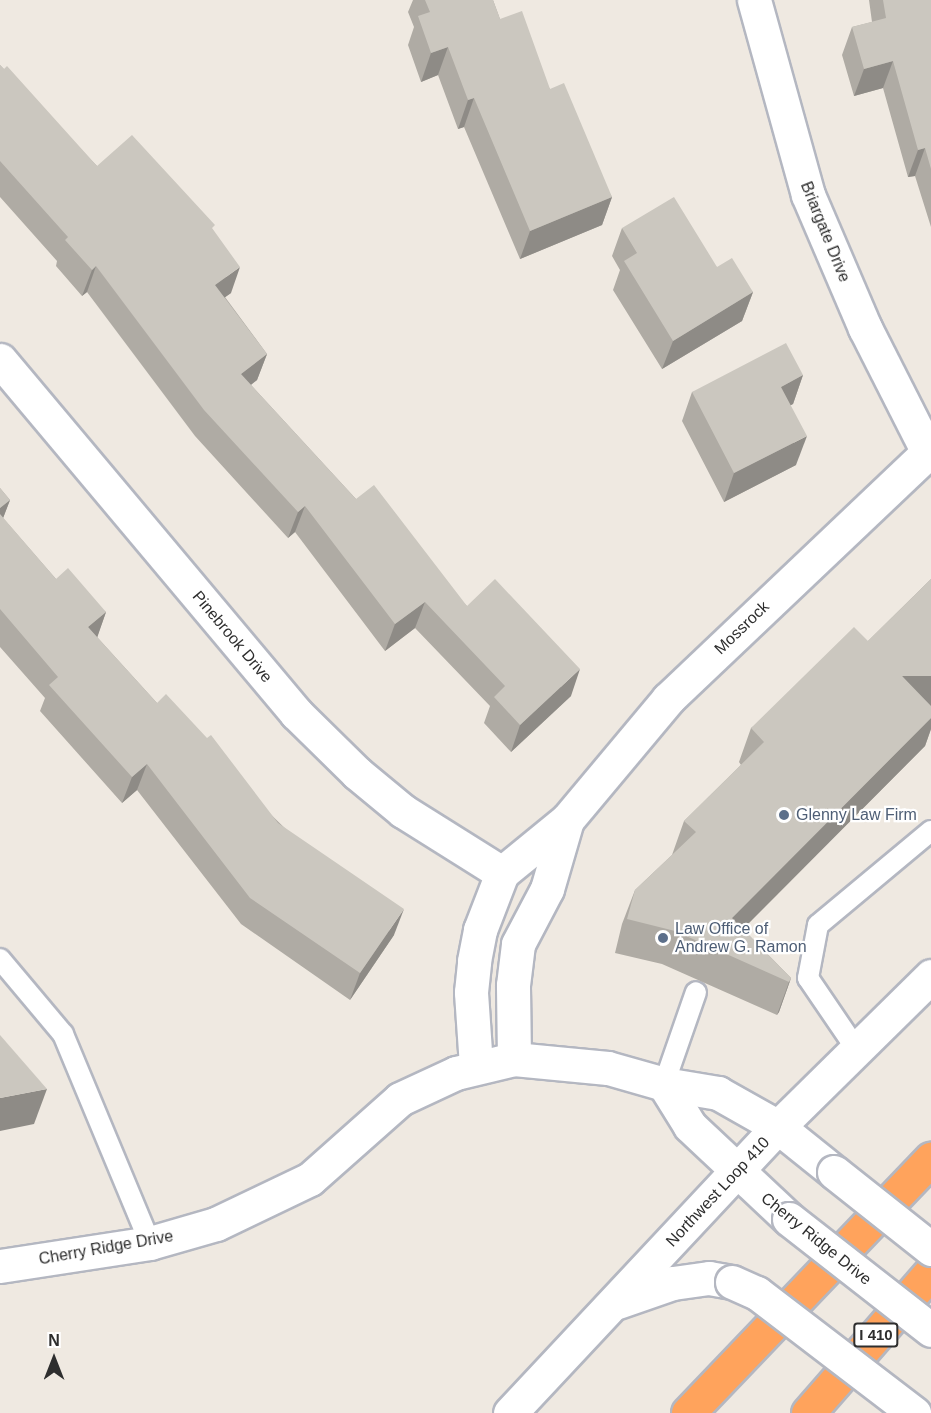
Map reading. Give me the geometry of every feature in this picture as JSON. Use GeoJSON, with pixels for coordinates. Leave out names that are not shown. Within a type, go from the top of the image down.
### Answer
{"type":"FeatureCollection","features":[{"type":"Feature","properties":{"kind":"highway"},"geometry":{"type":"LineString","coordinates":[[688,1413],[931,1159]]}},
{"type":"Feature","properties":{"kind":"highway","name":"I 410"},"geometry":{"type":"LineString","coordinates":[[808,1413],[931,1272]]}},
{"type":"Feature","properties":{"kind":"street","name":"Briargate Drive"},"geometry":{"type":"LineString","coordinates":[[754,0],[808,195],[865,328],[929,450]]}},
{"type":"Feature","properties":{"kind":"street","name":"Pinebrook Drive"},"geometry":{"type":"LineString","coordinates":[[0,360],[296,713],[357,773],[403,811],[502,873]]}},
{"type":"Feature","properties":{"kind":"street","name":"Mossrock"},"geometry":{"type":"LineString","coordinates":[[476,1066],[471,992],[474,961],[480,930],[502,873],[567,820],[668,699],[929,450]]}},
{"type":"Feature","properties":{"kind":"street","name":"Mossrock"},"geometry":{"type":"LineString","coordinates":[[514,1059],[513,985],[518,944],[547,889],[567,820]]}},
{"type":"Feature","properties":{"kind":"street","name":"Northwest Loop 410"},"geometry":{"type":"LineString","coordinates":[[510,1413],[778,1127],[931,976]]}},
{"type":"Feature","properties":{"kind":"street","name":"Cherry Ridge Drive"},"geometry":{"type":"LineString","coordinates":[[0,1266],[150,1243],[216,1224],[273,1200],[310,1179],[400,1100],[476,1066],[514,1059],[608,1068],[664,1084],[718,1093],[778,1127],[931,1249]]}},
{"type":"Feature","properties":{"kind":"street","name":"Cherry Ridge Drive"},"geometry":{"type":"LineString","coordinates":[[664,1084],[690,1126],[736,1172],[789,1219],[931,1330]]}},
{"type":"Feature","properties":{"kind":"street"},"geometry":{"type":"LineString","coordinates":[[613,1304],[673,1283],[709,1278],[732,1282],[757,1293],[914,1413]]}},
{"type":"Feature","properties":{"kind":"lane"},"geometry":{"type":"LineString","coordinates":[[857,1050],[808,978],[818,925],[931,831]]}},
{"type":"Feature","properties":{"kind":"lane"},"geometry":{"type":"LineString","coordinates":[[0,959],[63,1034],[150,1243]]}},
{"type":"Feature","properties":{"kind":"lane"},"geometry":{"type":"LineString","coordinates":[[664,1084],[696,992]]}},
{"type":"Feature","properties":{"kind":"building"},"geometry":{"type":"Polygon","coordinates":[[[425,0],[493,0],[500,19],[522,11],[550,89],[564,83],[612,197],[530,231],[474,98],[468,100],[448,47],[431,53],[418,16],[430,12],[425,0]]]}},
{"type":"Feature","properties":{"kind":"building"},"geometry":{"type":"Polygon","coordinates":[[[883,0],[931,0],[931,169],[925,148],[918,150],[893,61],[864,69],[852,27],[886,18],[883,0]]]}},
{"type":"Feature","properties":{"kind":"building"},"geometry":{"type":"Polygon","coordinates":[[[0,65],[4,69],[7,66],[97,166],[132,135],[215,225],[212,228],[240,267],[215,285],[267,354],[241,374],[356,499],[374,485],[467,606],[495,579],[580,669],[520,725],[494,697],[505,686],[425,602],[395,624],[305,506],[298,512],[204,410],[96,266],[92,270],[65,240],[68,237],[0,161],[0,65]]]}},
{"type":"Feature","properties":{"kind":"building"},"geometry":{"type":"Polygon","coordinates":[[[674,197],[717,267],[732,258],[753,292],[673,341],[624,261],[637,253],[622,228],[674,197]]]}},
{"type":"Feature","properties":{"kind":"building"},"geometry":{"type":"Polygon","coordinates":[[[786,343],[803,375],[781,387],[807,436],[734,473],[692,392],[786,343]]]}},
{"type":"Feature","properties":{"kind":"building"},"geometry":{"type":"Polygon","coordinates":[[[0,488],[10,500],[0,508],[0,488]]]}},
{"type":"Feature","properties":{"kind":"building"},"geometry":{"type":"Polygon","coordinates":[[[0,514],[56,579],[68,568],[106,612],[88,627],[157,703],[166,694],[207,738],[211,735],[278,823],[404,909],[360,973],[250,898],[147,764],[132,777],[49,685],[58,677],[0,609],[0,514]]]}},
{"type":"Feature","properties":{"kind":"building"},"geometry":{"type":"Polygon","coordinates":[[[931,579],[931,676],[902,676],[931,706],[931,718],[732,918],[791,978],[789,982],[675,931],[627,919],[635,890],[696,832],[684,821],[764,742],[751,728],[854,627],[868,641],[931,579]]]}},
{"type":"Feature","properties":{"kind":"building"},"geometry":{"type":"Polygon","coordinates":[[[0,1035],[47,1089],[0,1098],[0,1035]]]}},
{"type":"Feature","properties":{"kind":"place","name":"Glenny Law Firm"},"geometry":{"type":"Point","coordinates":[784,815]}},
{"type":"Feature","properties":{"kind":"place","name":"Law Office of Andrew G. Ramon"},"geometry":{"type":"Point","coordinates":[663,938]}}]}
